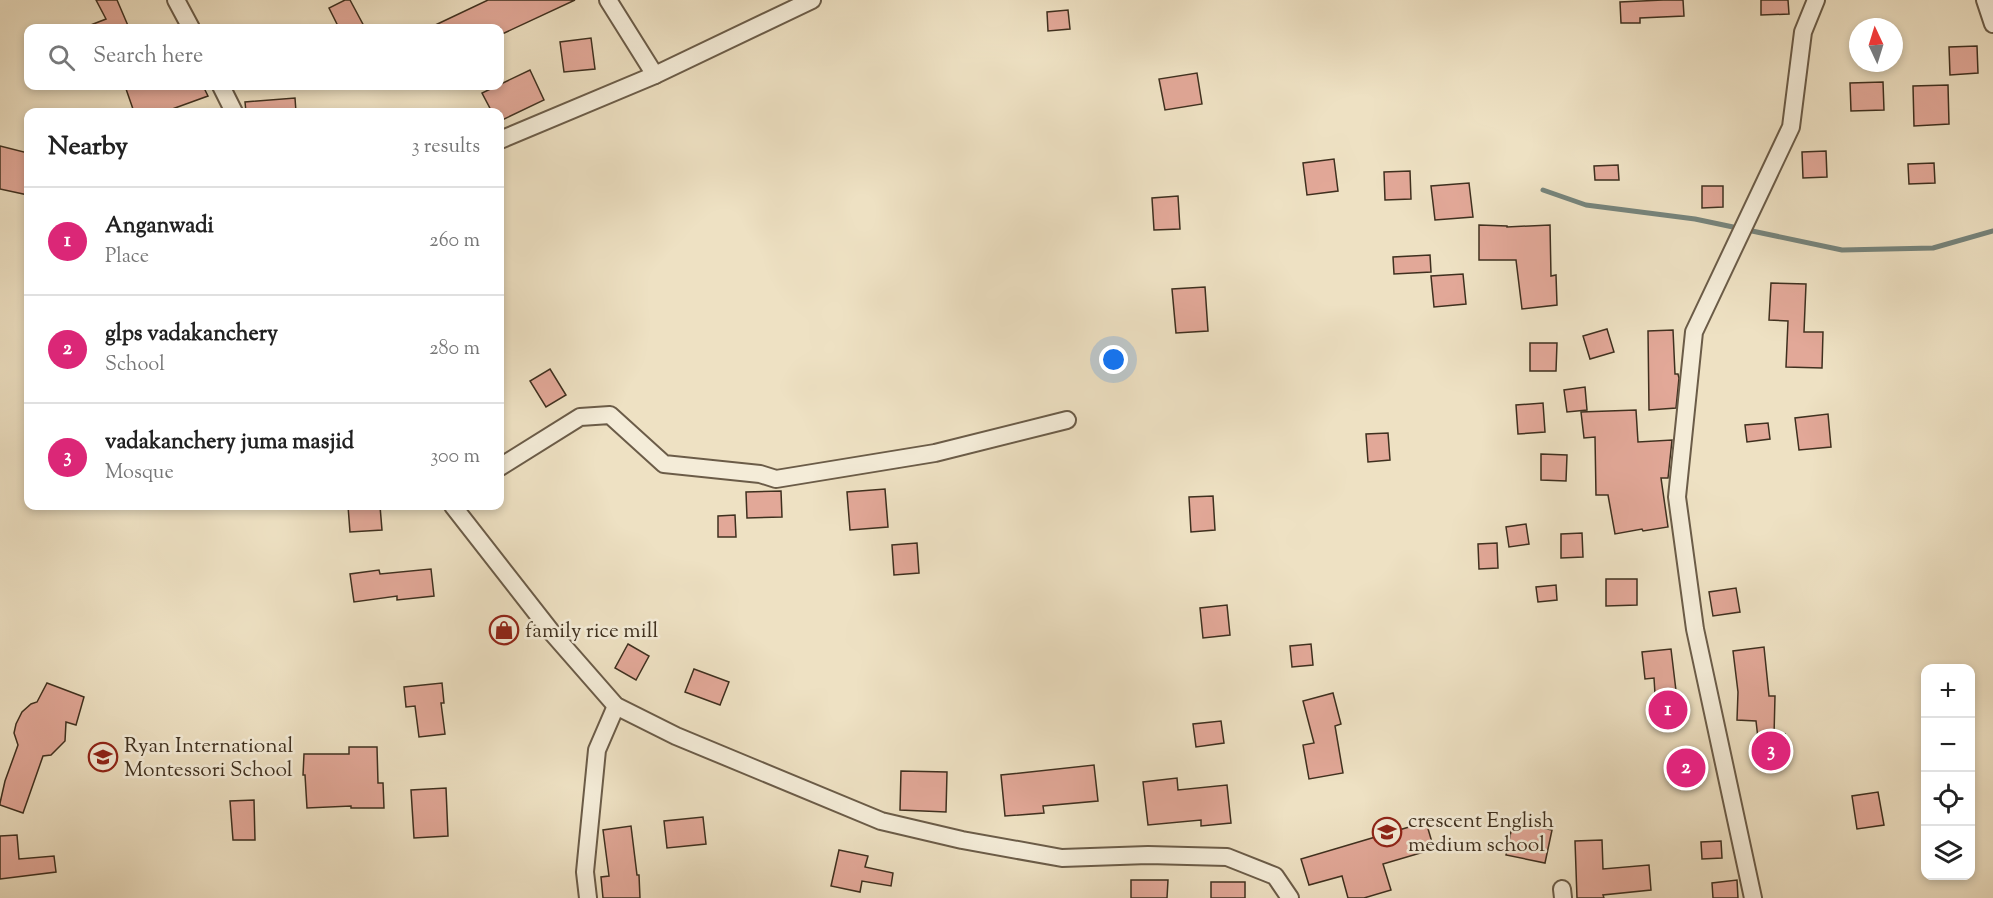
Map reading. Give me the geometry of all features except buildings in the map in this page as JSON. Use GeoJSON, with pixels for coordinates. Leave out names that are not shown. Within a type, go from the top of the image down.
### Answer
{"type":"FeatureCollection","features":[{"type":"Feature","properties":{"kind":"street"},"geometry":{"type":"LineString","coordinates":[[177,0],[190,24]]}},
{"type":"Feature","properties":{"kind":"street"},"geometry":{"type":"LineString","coordinates":[[608,0],[655,75]]}},
{"type":"Feature","properties":{"kind":"street"},"geometry":{"type":"LineString","coordinates":[[504,138],[655,75],[812,0]]}},
{"type":"Feature","properties":{"kind":"street"},"geometry":{"type":"LineString","coordinates":[[1753,898],[1695,629],[1677,498],[1695,332],[1791,127],[1803,32],[1816,0]]}},
{"type":"Feature","properties":{"kind":"street"},"geometry":{"type":"LineString","coordinates":[[1985,0],[1993,24]]}},
{"type":"Feature","properties":{"kind":"street"},"geometry":{"type":"LineString","coordinates":[[222,90],[232,108]]}},
{"type":"Feature","properties":{"kind":"street"},"geometry":{"type":"LineString","coordinates":[[504,464],[580,417],[610,415],[664,465],[760,474],[776,479],[935,453],[1067,420]]}},
{"type":"Feature","properties":{"kind":"street"},"geometry":{"type":"LineString","coordinates":[[456,510],[553,634],[616,706],[675,736],[881,821],[962,840],[1062,858],[1148,855],[1227,857],[1275,876],[1290,898]]}},
{"type":"Feature","properties":{"kind":"street"},"geometry":{"type":"LineString","coordinates":[[588,898],[585,872],[597,750],[616,706]]}},
{"type":"Feature","properties":{"kind":"waterway"},"geometry":{"type":"LineString","coordinates":[[1543,190],[1586,205],[1695,219],[1842,250],[1933,248],[1993,231]]}},
{"type":"Feature","properties":{"kind":"place","name":"family rice mill"},"geometry":{"type":"Point","coordinates":[504,630]}},
{"type":"Feature","properties":{"kind":"place","name":"Anganwadi"},"geometry":{"type":"Point","coordinates":[1668,710]}},
{"type":"Feature","properties":{"kind":"place","name":"vadakanchery juma masjid"},"geometry":{"type":"Point","coordinates":[1771,751]}},
{"type":"Feature","properties":{"kind":"place","name":"Ryan International Montessori School"},"geometry":{"type":"Point","coordinates":[103,757]}},
{"type":"Feature","properties":{"kind":"place","name":"glps vadakanchery"},"geometry":{"type":"Point","coordinates":[1686,768]}},
{"type":"Feature","properties":{"kind":"place","name":"crescent English medium school"},"geometry":{"type":"Point","coordinates":[1387,832]}}]}
